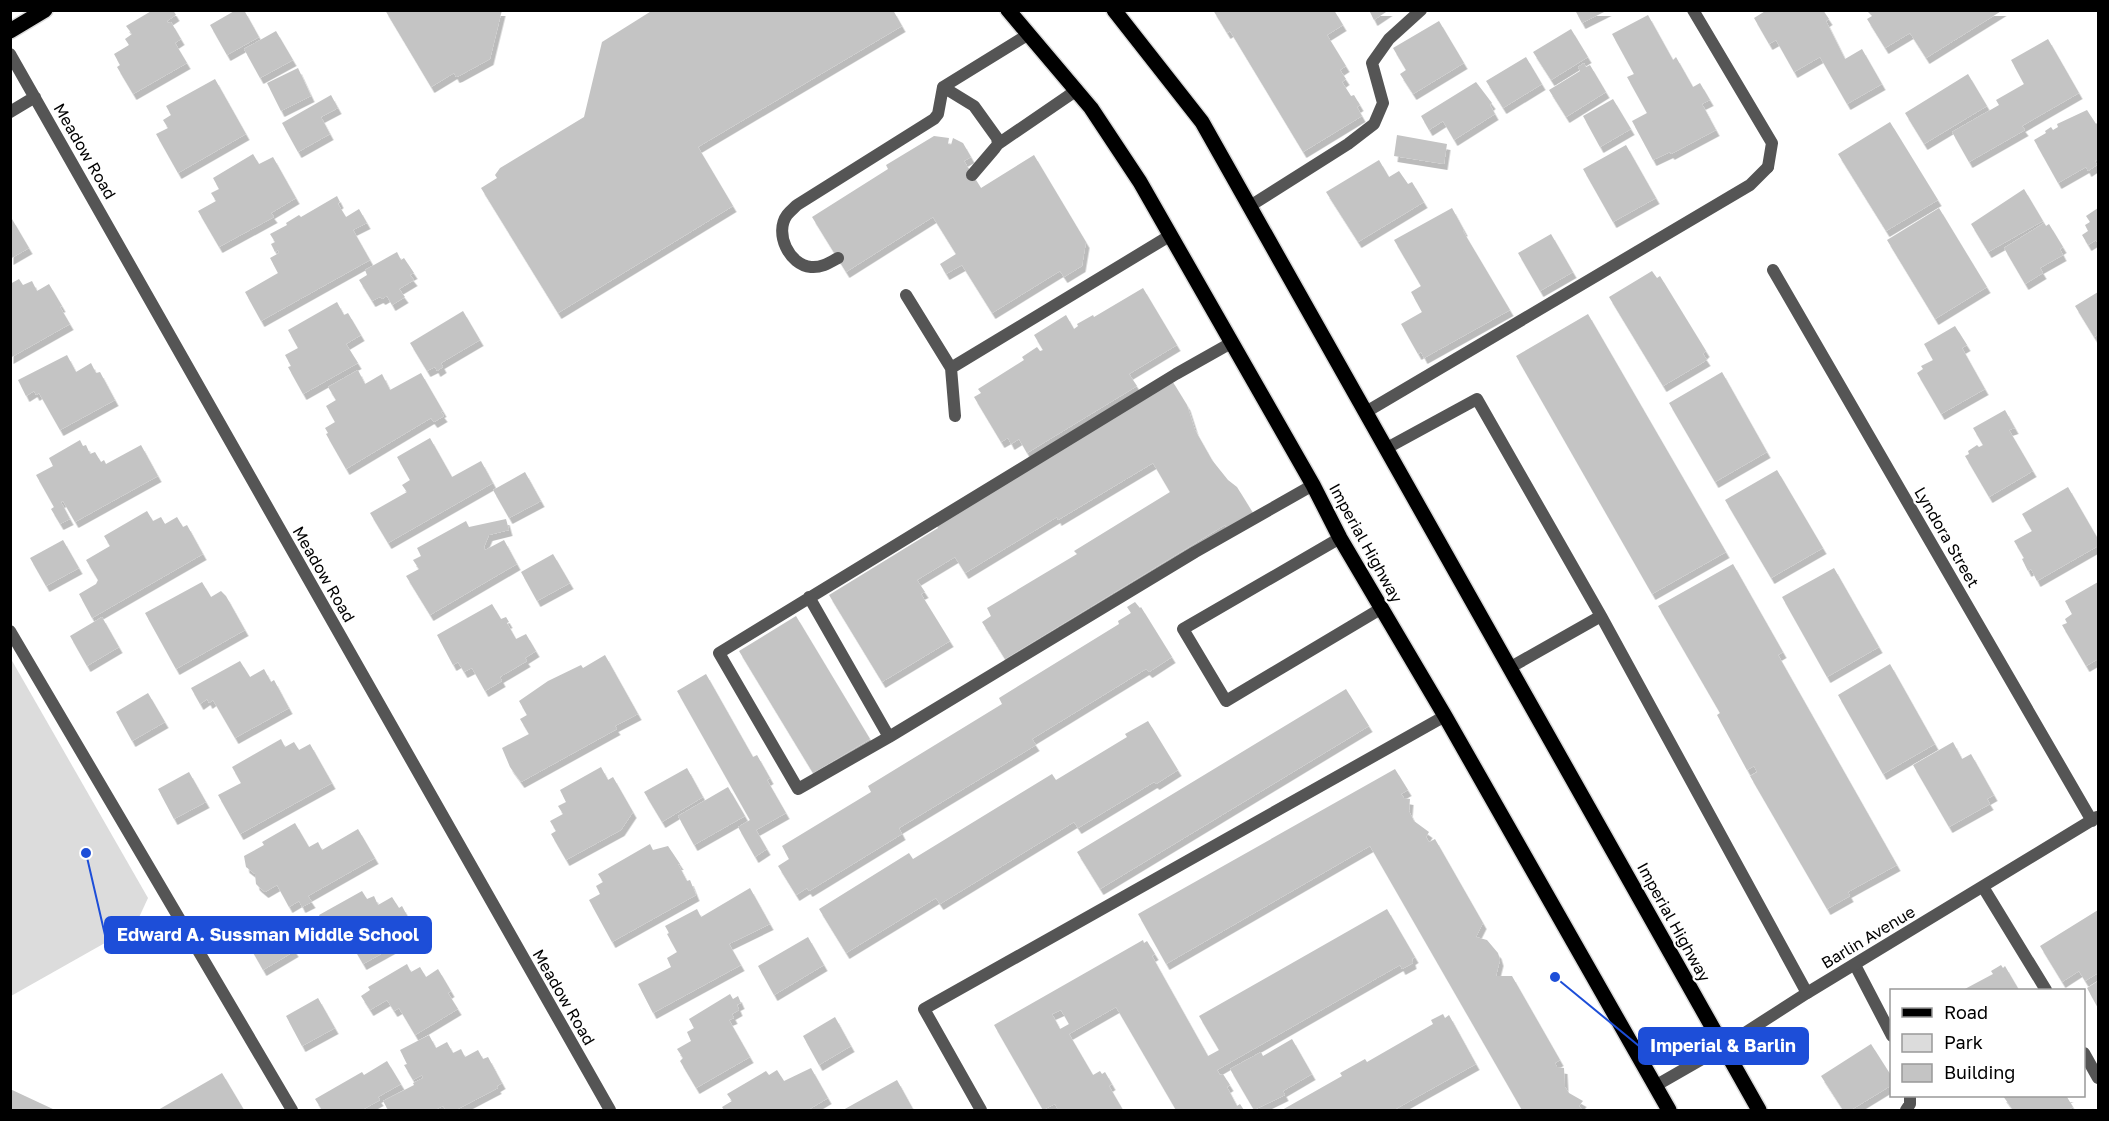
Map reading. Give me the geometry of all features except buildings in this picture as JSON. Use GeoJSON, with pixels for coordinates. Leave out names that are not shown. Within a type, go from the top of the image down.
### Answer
{"type":"FeatureCollection","features":[{"type":"Feature","properties":{"kind":"main road"},"geometry":{"type":"LineString","coordinates":[[10,31],[45,10]]}},
{"type":"Feature","properties":{"kind":"main road","name":"Imperial Highway"},"geometry":{"type":"LineString","coordinates":[[1008,10],[1091,108],[1140,182],[1313,485],[1340,538],[1445,716],[1668,1110]]}},
{"type":"Feature","properties":{"kind":"main road","name":"Imperial Highway"},"geometry":{"type":"LineString","coordinates":[[1114,10],[1202,122],[1759,1110]]}},
{"type":"Feature","properties":{"kind":"street"},"geometry":{"type":"LineString","coordinates":[[1250,206],[1348,144],[1374,124],[1383,103],[1372,63],[1389,39],[1421,10]]}},
{"type":"Feature","properties":{"kind":"street"},"geometry":{"type":"LineString","coordinates":[[1366,411],[1750,185],[1768,167],[1773,143],[1693,10]]}},
{"type":"Feature","properties":{"kind":"street"},"geometry":{"type":"LineString","coordinates":[[838,258],[826,265],[811,267],[798,262],[783,241],[782,230],[786,216],[797,205],[934,119],[938,114],[943,87],[1029,34]]}},
{"type":"Feature","properties":{"kind":"street","name":"Meadow Road"},"geometry":{"type":"LineString","coordinates":[[10,54],[610,1110]]}},
{"type":"Feature","properties":{"kind":"street"},"geometry":{"type":"LineString","coordinates":[[943,87],[974,106],[997,138],[998,144]]}},
{"type":"Feature","properties":{"kind":"street"},"geometry":{"type":"LineString","coordinates":[[972,175],[998,144],[1077,90]]}},
{"type":"Feature","properties":{"kind":"street"},"geometry":{"type":"LineString","coordinates":[[10,112],[35,97]]}},
{"type":"Feature","properties":{"kind":"street"},"geometry":{"type":"LineString","coordinates":[[951,368],[1171,235]]}},
{"type":"Feature","properties":{"kind":"street","name":"Lyndora Street"},"geometry":{"type":"LineString","coordinates":[[1773,270],[2095,819]]}},
{"type":"Feature","properties":{"kind":"street"},"geometry":{"type":"LineString","coordinates":[[906,295],[951,368],[955,416]]}},
{"type":"Feature","properties":{"kind":"street"},"geometry":{"type":"LineString","coordinates":[[1231,343],[1176,374],[720,653],[725,663],[798,789],[889,737],[1195,552],[1313,485]]}},
{"type":"Feature","properties":{"kind":"street"},"geometry":{"type":"LineString","coordinates":[[1387,448],[1477,399],[1601,616],[1807,993]]}},
{"type":"Feature","properties":{"kind":"street"},"geometry":{"type":"LineString","coordinates":[[1340,538],[1183,629],[1226,700],[1382,608]]}},
{"type":"Feature","properties":{"kind":"street"},"geometry":{"type":"LineString","coordinates":[[809,597],[889,737]]}},
{"type":"Feature","properties":{"kind":"street"},"geometry":{"type":"LineString","coordinates":[[1511,667],[1601,616]]}},
{"type":"Feature","properties":{"kind":"street"},"geometry":{"type":"LineString","coordinates":[[10,631],[292,1110]]}},
{"type":"Feature","properties":{"kind":"street"},"geometry":{"type":"LineString","coordinates":[[981,1110],[924,1009],[1445,716]]}},
{"type":"Feature","properties":{"kind":"street","name":"Barlin Avenue"},"geometry":{"type":"LineString","coordinates":[[1655,1086],[1723,1047],[1807,993],[2095,819]]}},
{"type":"Feature","properties":{"kind":"street"},"geometry":{"type":"LineString","coordinates":[[1983,887],[2045,989]]}},
{"type":"Feature","properties":{"kind":"street"},"geometry":{"type":"LineString","coordinates":[[1856,965],[1890,1032]]}},
{"type":"Feature","properties":{"kind":"street"},"geometry":{"type":"LineString","coordinates":[[2085,1055],[2098,1078]]}},
{"type":"Feature","properties":{"kind":"green space"},"geometry":{"type":"Polygon","coordinates":[[[11,659],[148,898],[135,926],[11,996],[11,659]]]}},
{"type":"Feature","properties":{"kind":"place","name":"Edward A. Sussman Middle School"},"geometry":{"type":"Point","coordinates":[86,853]}},
{"type":"Feature","properties":{"kind":"place","name":"Imperial & Barlin"},"geometry":{"type":"Point","coordinates":[1555,977]}}]}
